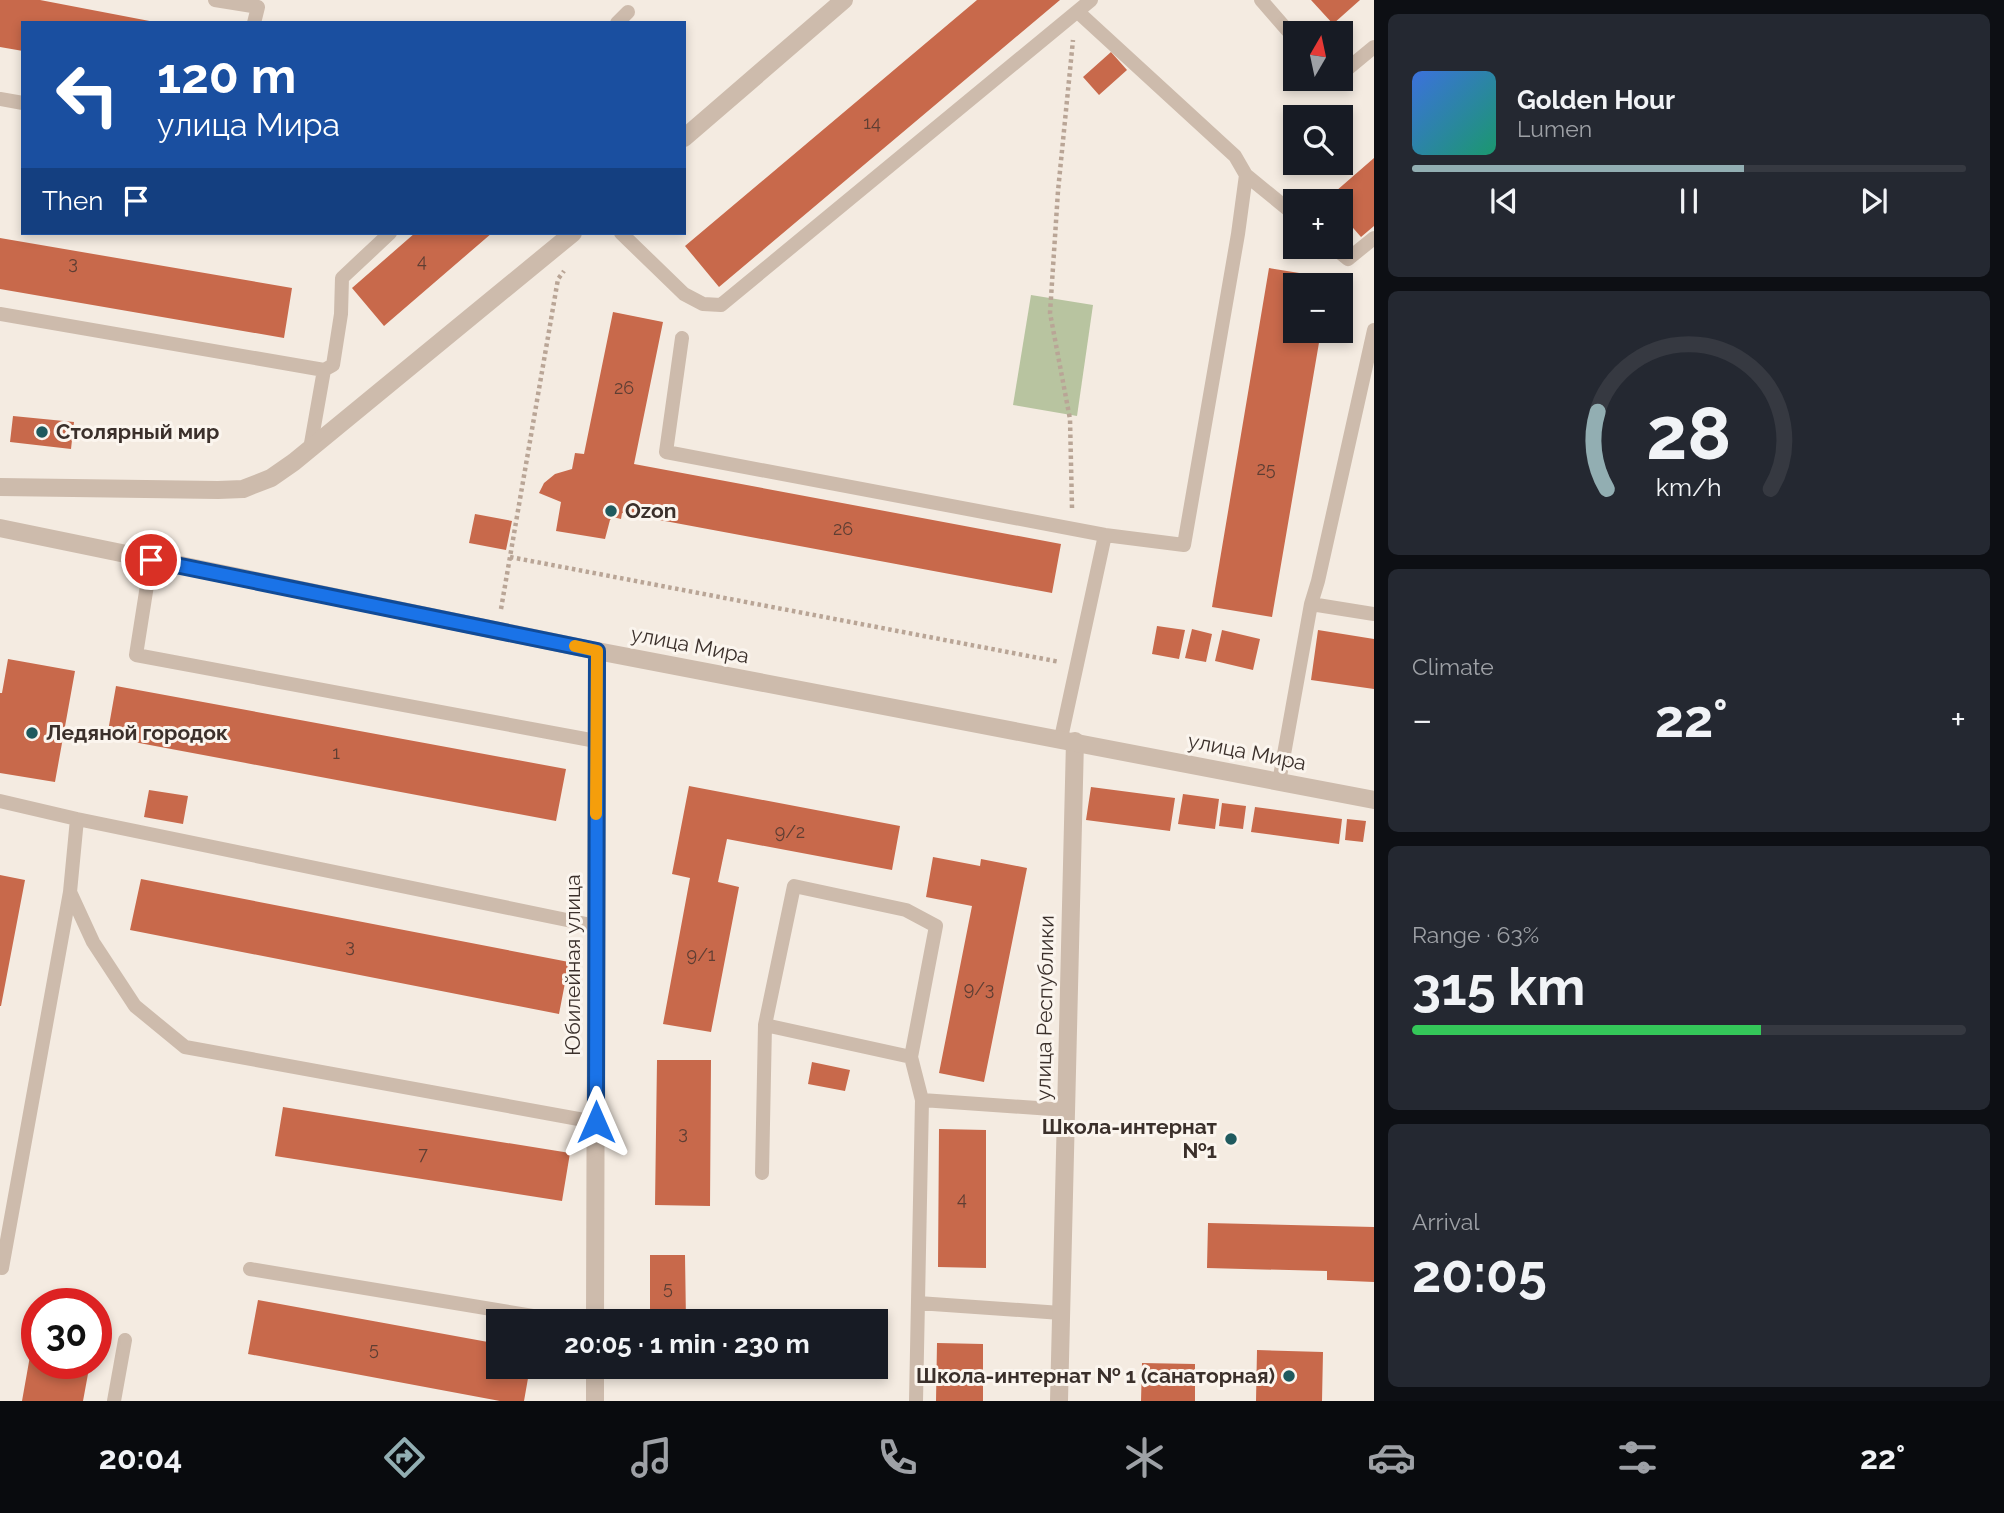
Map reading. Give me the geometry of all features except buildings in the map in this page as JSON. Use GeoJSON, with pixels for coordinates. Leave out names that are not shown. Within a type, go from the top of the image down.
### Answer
{"type":"FeatureCollection","features":[{"type":"Feature","properties":{"kind":"street"},"geometry":{"type":"LineString","coordinates":[[686,136],[840,1]]}},
{"type":"Feature","properties":{"kind":"street"},"geometry":{"type":"LineString","coordinates":[[0,487],[218,490],[243,489],[271,478],[571,235]]}},
{"type":"Feature","properties":{"kind":"street","name":"улица Мира"},"geometry":{"type":"LineString","coordinates":[[0,527],[597,651],[1374,800]]}},
{"type":"Feature","properties":{"kind":"street","name":"Юбилейная улица"},"geometry":{"type":"LineString","coordinates":[[595,1309],[597,651]]}},
{"type":"Feature","properties":{"kind":"street","name":"улица Республики"},"geometry":{"type":"LineString","coordinates":[[1059,1401],[1066,1110],[1068,740]]}},
{"type":"Feature","properties":{"kind":"street"},"geometry":{"type":"LineString","coordinates":[[595,1379],[595,1401]]}},
{"type":"Feature","properties":{"kind":"lane"},"geometry":{"type":"LineString","coordinates":[[215,0],[258,7],[254,21]]}},
{"type":"Feature","properties":{"kind":"lane"},"geometry":{"type":"LineString","coordinates":[[623,235],[684,294],[703,304],[721,305],[1091,0]]}},
{"type":"Feature","properties":{"kind":"lane"},"geometry":{"type":"LineString","coordinates":[[1261,0],[1283,25]]}},
{"type":"Feature","properties":{"kind":"lane"},"geometry":{"type":"LineString","coordinates":[[1078,12],[1235,156],[1246,175],[1283,205]]}},
{"type":"Feature","properties":{"kind":"lane"},"geometry":{"type":"LineString","coordinates":[[1353,64],[1374,47]]}},
{"type":"Feature","properties":{"kind":"lane"},"geometry":{"type":"LineString","coordinates":[[0,99],[21,103]]}},
{"type":"Feature","properties":{"kind":"lane"},"geometry":{"type":"LineString","coordinates":[[682,338],[666,452],[1105,535],[1184,545],[1246,175]]}},
{"type":"Feature","properties":{"kind":"lane"},"geometry":{"type":"LineString","coordinates":[[0,314],[324,370],[333,365],[341,314],[342,278],[388,235]]}},
{"type":"Feature","properties":{"kind":"lane"},"geometry":{"type":"LineString","coordinates":[[1353,255],[1374,238]]}},
{"type":"Feature","properties":{"kind":"lane"},"geometry":{"type":"LineString","coordinates":[[1279,782],[1311,604],[1374,330]]}},
{"type":"Feature","properties":{"kind":"lane"},"geometry":{"type":"LineString","coordinates":[[310,449],[324,370]]}},
{"type":"Feature","properties":{"kind":"lane"},"geometry":{"type":"LineString","coordinates":[[1068,740],[1077,665],[1105,535]]}},
{"type":"Feature","properties":{"kind":"lane"},"geometry":{"type":"LineString","coordinates":[[151,560],[136,655],[596,741]]}},
{"type":"Feature","properties":{"kind":"lane"},"geometry":{"type":"LineString","coordinates":[[1311,604],[1374,614]]}},
{"type":"Feature","properties":{"kind":"lane"},"geometry":{"type":"LineString","coordinates":[[0,801],[596,926]]}},
{"type":"Feature","properties":{"kind":"lane"},"geometry":{"type":"LineString","coordinates":[[2,1268],[70,892],[77,819]]}},
{"type":"Feature","properties":{"kind":"lane"},"geometry":{"type":"LineString","coordinates":[[762,1173],[765,1025],[794,886],[906,911],[936,926],[911,1057],[922,1100],[916,1401]]}},
{"type":"Feature","properties":{"kind":"lane"},"geometry":{"type":"LineString","coordinates":[[70,892],[93,942],[135,1006],[185,1046],[596,1122]]}},
{"type":"Feature","properties":{"kind":"lane"},"geometry":{"type":"LineString","coordinates":[[765,1025],[911,1057]]}},
{"type":"Feature","properties":{"kind":"lane"},"geometry":{"type":"LineString","coordinates":[[922,1100],[1066,1110]]}},
{"type":"Feature","properties":{"kind":"lane"},"geometry":{"type":"LineString","coordinates":[[250,1269],[491,1309]]}},
{"type":"Feature","properties":{"kind":"lane"},"geometry":{"type":"LineString","coordinates":[[918,1303],[1061,1313]]}},
{"type":"Feature","properties":{"kind":"lane"},"geometry":{"type":"LineString","coordinates":[[114,1401],[125,1340]]}},
{"type":"Feature","properties":{"kind":"path"},"geometry":{"type":"LineString","coordinates":[[1073,529],[1070,419],[1050,313],[1070,60],[1078,12]]}},
{"type":"Feature","properties":{"kind":"path"},"geometry":{"type":"LineString","coordinates":[[498,631],[558,279],[566,270]]}},
{"type":"Feature","properties":{"kind":"path"},"geometry":{"type":"LineString","coordinates":[[510,557],[1077,665]]}},
{"type":"Feature","properties":{"kind":"green space"},"geometry":{"type":"Polygon","coordinates":[[[1031,295],[1093,305],[1077,416],[1013,405],[1031,295]]]}},
{"type":"Feature","properties":{"kind":"slow traffic"},"geometry":{"type":"LineString","coordinates":[[575,646],[597,651],[596,814]]}},
{"type":"Feature","properties":{"kind":"place","name":"Столярный мир"},"geometry":{"type":"Point","coordinates":[42,432]}},
{"type":"Feature","properties":{"kind":"place","name":"Ozon"},"geometry":{"type":"Point","coordinates":[611,511]}},
{"type":"Feature","properties":{"kind":"place","name":"Ледяной городок"},"geometry":{"type":"Point","coordinates":[32,733]}},
{"type":"Feature","properties":{"kind":"place","name":"Школа-интернат №1"},"geometry":{"type":"Point","coordinates":[1231,1139]}},
{"type":"Feature","properties":{"kind":"place","name":"Школа-интернат № 1 (санаторная)"},"geometry":{"type":"Point","coordinates":[1289,1376]}},
{"type":"Feature","properties":{"kind":"route"},"geometry":{"type":"LineString","coordinates":[[151,560],[597,651],[596,1122]]}}]}
